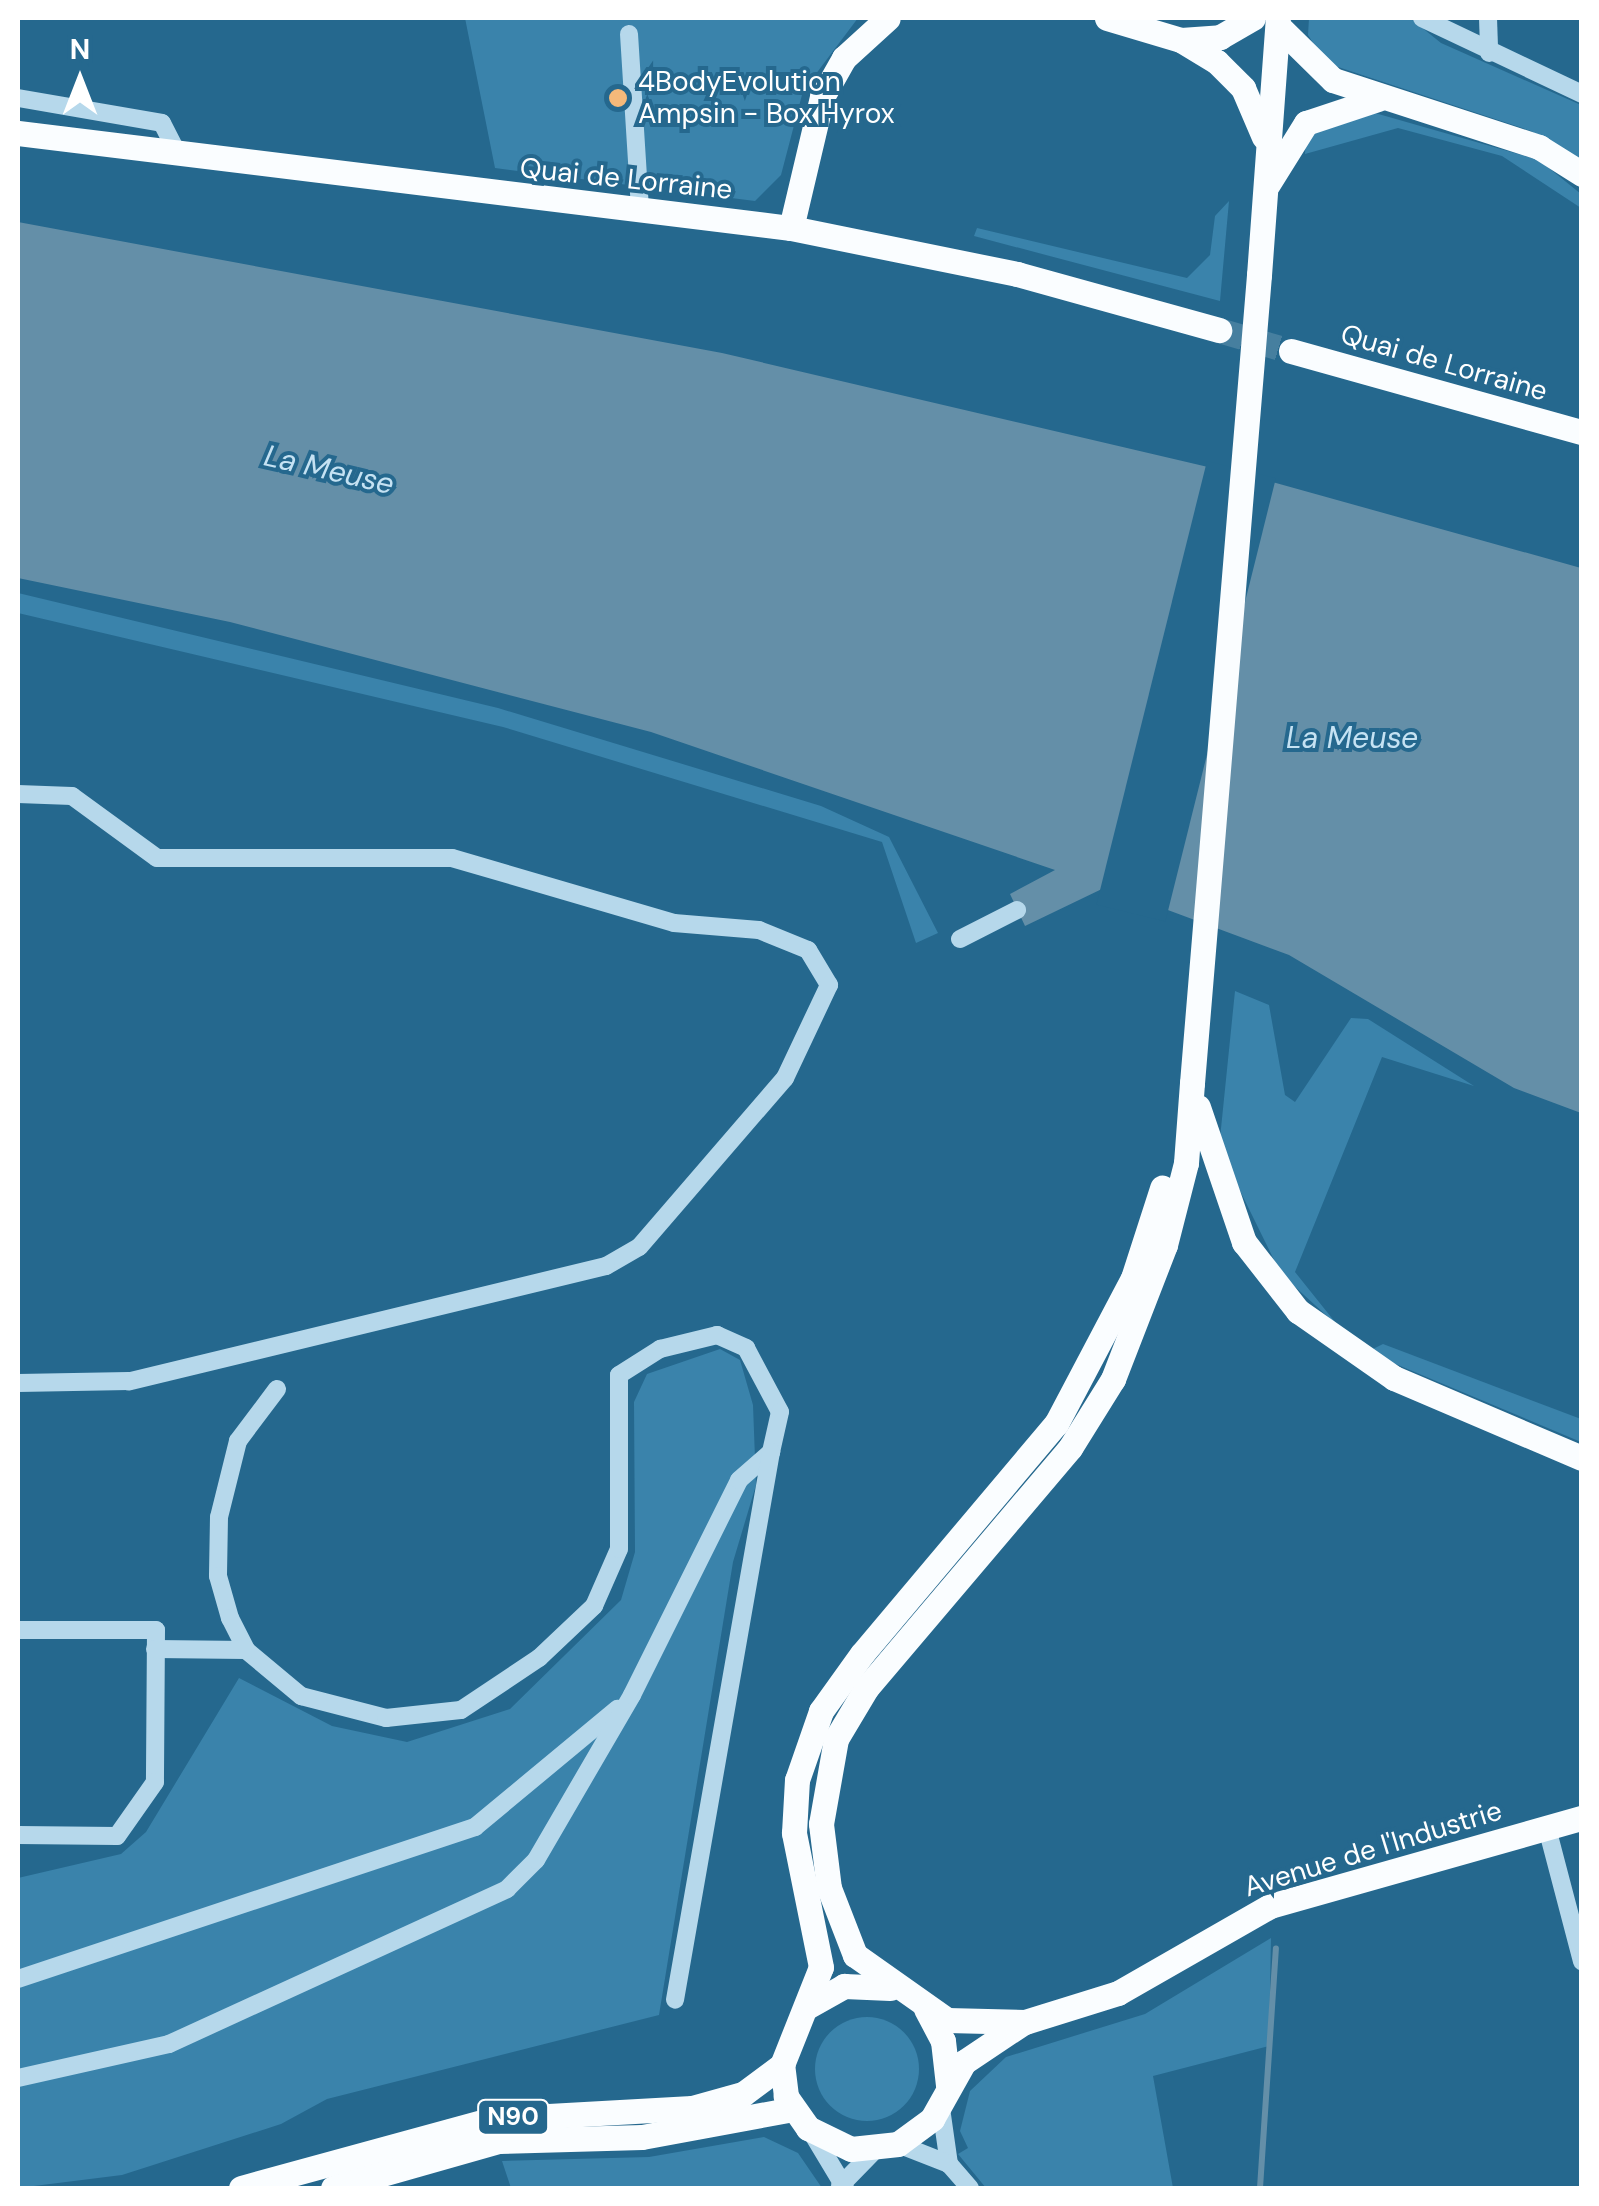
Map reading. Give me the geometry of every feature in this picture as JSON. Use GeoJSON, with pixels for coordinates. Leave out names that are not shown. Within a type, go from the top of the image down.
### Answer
{"type":"FeatureCollection","features":[{"type":"Feature","properties":{"kind":"main road"},"geometry":{"type":"LineString","coordinates":[[792,228],[822,97],[844,58],[888,18]]}},
{"type":"Feature","properties":{"kind":"main road"},"geometry":{"type":"LineString","coordinates":[[1107,18],[1181,40],[1244,88],[1268,153]]}},
{"type":"Feature","properties":{"kind":"main road"},"geometry":{"type":"LineString","coordinates":[[1181,40],[1220,37],[1270,20]]}},
{"type":"Feature","properties":{"kind":"main road"},"geometry":{"type":"LineString","coordinates":[[1270,20],[1334,80],[1378,98],[1540,147],[1582,174]]}},
{"type":"Feature","properties":{"kind":"main road"},"geometry":{"type":"LineString","coordinates":[[945,2093],[942,2040],[917,2002],[871,1971],[844,1932],[821,1824],[824,1774],[867,1688],[1070,1448],[1113,1378],[1164,1246],[1186,1162],[1266,188],[1270,20]]}},
{"type":"Feature","properties":{"kind":"main road"},"geometry":{"type":"LineString","coordinates":[[1266,188],[1306,122],[1378,98]]}},
{"type":"Feature","properties":{"kind":"main road","name":"Quai de Lorraine"},"geometry":{"type":"LineString","coordinates":[[18,133],[792,228],[1017,274],[1219,330]]}},
{"type":"Feature","properties":{"kind":"main road","name":"Quai de Lorraine"},"geometry":{"type":"LineString","coordinates":[[1291,351],[1582,432]]}},
{"type":"Feature","properties":{"kind":"main road"},"geometry":{"type":"LineString","coordinates":[[1192,1082],[1222,1196],[1265,1278],[1298,1312],[1394,1378],[1582,1458]]}},
{"type":"Feature","properties":{"kind":"main road"},"geometry":{"type":"LineString","coordinates":[[801,2119],[782,2066],[821,1967],[794,1833],[807,1746],[862,1654],[1056,1424],[1102,1347],[1134,1278],[1192,1082]]}},
{"type":"Feature","properties":{"kind":"main road","name":"Avenue de l'Industrie"},"geometry":{"type":"LineString","coordinates":[[1025,2022],[1118,1993],[1270,1906],[1582,1818]]}},
{"type":"Feature","properties":{"kind":"main road"},"geometry":{"type":"LineString","coordinates":[[807,2008],[866,1984],[966,2023],[1025,2022]]}},
{"type":"Feature","properties":{"kind":"main road"},"geometry":{"type":"LineString","coordinates":[[886,2147],[945,2093],[964,2062],[1025,2022]]}},
{"type":"Feature","properties":{"kind":"main road","name":"N90"},"geometry":{"type":"LineString","coordinates":[[241,2188],[493,2119],[692,2108],[743,2094],[782,2066]]}},
{"type":"Feature","properties":{"kind":"main road","name":"N90"},"geometry":{"type":"LineString","coordinates":[[333,2188],[498,2140],[642,2137],[801,2119],[886,2147]]}},
{"type":"Feature","properties":{"kind":"street"},"geometry":{"type":"LineString","coordinates":[[1422,18],[1582,94]]}},
{"type":"Feature","properties":{"kind":"street"},"geometry":{"type":"LineString","coordinates":[[1488,18],[1489,53]]}},
{"type":"Feature","properties":{"kind":"street"},"geometry":{"type":"LineString","coordinates":[[629,34],[640,211]]}},
{"type":"Feature","properties":{"kind":"street"},"geometry":{"type":"LineString","coordinates":[[18,98],[162,122],[178,154]]}},
{"type":"Feature","properties":{"kind":"street"},"geometry":{"type":"LineString","coordinates":[[18,794],[72,796],[157,858],[452,858],[674,924],[760,930],[808,950],[829,985],[786,1078],[639,1247],[606,1266],[129,1381],[18,1383]]}},
{"type":"Feature","properties":{"kind":"street"},"geometry":{"type":"LineString","coordinates":[[960,939],[1017,910]]}},
{"type":"Feature","properties":{"kind":"street"},"geometry":{"type":"LineString","coordinates":[[278,1388],[238,1441],[219,1517],[218,1576],[246,1650],[301,1696],[386,1718],[461,1710],[538,1658],[594,1606],[619,1548],[619,1375],[660,1349],[717,1335],[746,1348],[780,1412],[675,2000]]}},
{"type":"Feature","properties":{"kind":"street"},"geometry":{"type":"LineString","coordinates":[[18,2078],[169,2044],[476,1910],[536,1860],[632,1695],[739,1480],[770,1452]]}},
{"type":"Feature","properties":{"kind":"street"},"geometry":{"type":"LineString","coordinates":[[18,1630],[156,1630],[155,1782],[117,1836],[18,1836]]}},
{"type":"Feature","properties":{"kind":"street"},"geometry":{"type":"LineString","coordinates":[[156,1649],[246,1650]]}},
{"type":"Feature","properties":{"kind":"street"},"geometry":{"type":"LineString","coordinates":[[18,1979],[476,1828],[632,1695]]}},
{"type":"Feature","properties":{"kind":"street"},"geometry":{"type":"LineString","coordinates":[[1547,1828],[1582,1962]]}},
{"type":"Feature","properties":{"kind":"street"},"geometry":{"type":"LineString","coordinates":[[945,2093],[948,2164]]}},
{"type":"Feature","properties":{"kind":"street"},"geometry":{"type":"LineString","coordinates":[[801,2119],[842,2187],[886,2147],[948,2164],[970,2188]]}},
{"type":"Feature","properties":{"kind":"shaded area"},"geometry":{"type":"Polygon","coordinates":[[[465,18],[858,18],[803,91],[781,175],[755,201],[495,168],[465,18]]]}},
{"type":"Feature","properties":{"kind":"shaded area"},"geometry":{"type":"Polygon","coordinates":[[[1309,18],[1410,18],[1441,43],[1581,105],[1581,162],[1531,131],[1326,63],[1308,35],[1309,18]]]}},
{"type":"Feature","properties":{"kind":"shaded area"},"geometry":{"type":"Polygon","coordinates":[[[1361,109],[1539,160],[1581,194],[1581,208],[1502,156],[1398,128],[1305,154],[1306,134],[1361,109]]]}},
{"type":"Feature","properties":{"kind":"shaded area"},"geometry":{"type":"Polygon","coordinates":[[[1229,201],[1220,301],[974,236],[977,228],[1187,278],[1210,255],[1215,216],[1229,201]]]}},
{"type":"Feature","properties":{"kind":"shaded area"},"geometry":{"type":"Polygon","coordinates":[[[18,593],[498,708],[821,806],[889,837],[938,933],[916,943],[882,842],[503,727],[18,613],[18,593]]]}},
{"type":"Feature","properties":{"kind":"shaded area"},"geometry":{"type":"Polygon","coordinates":[[[1235,991],[1269,1005],[1285,1095],[1295,1102],[1351,1018],[1368,1019],[1474,1086],[1382,1057],[1295,1272],[1339,1327],[1281,1274],[1219,1148],[1235,991]]]}},
{"type":"Feature","properties":{"kind":"shaded area"},"geometry":{"type":"Polygon","coordinates":[[[1383,1344],[1581,1419],[1581,1442],[1367,1352],[1383,1344]]]}},
{"type":"Feature","properties":{"kind":"shaded area"},"geometry":{"type":"Polygon","coordinates":[[[720,1349],[740,1360],[753,1405],[756,1485],[733,1562],[659,2015],[327,2099],[281,2124],[122,2175],[18,2188],[18,1878],[121,1854],[146,1832],[239,1678],[332,1726],[407,1742],[510,1709],[621,1600],[635,1552],[634,1402],[647,1374],[720,1349]]]}},
{"type":"Feature","properties":{"kind":"shaded area"},"geometry":{"type":"Polygon","coordinates":[[[1271,1938],[1269,2046],[1153,2076],[1173,2188],[986,2188],[958,2154],[968,2148],[960,2131],[970,2091],[1006,2057],[1145,2014],[1271,1938]]]}},
{"type":"Feature","properties":{"kind":"shaded area"},"geometry":{"type":"Polygon","coordinates":[[[867,2017],[887,2021],[904,2032],[915,2049],[919,2069],[915,2089],[904,2106],[887,2117],[867,2121],[847,2117],[830,2106],[819,2089],[815,2069],[819,2049],[830,2032],[847,2021],[867,2017]]]}},
{"type":"Feature","properties":{"kind":"shaded area"},"geometry":{"type":"Polygon","coordinates":[[[764,2137],[798,2153],[822,2188],[511,2188],[502,2161],[649,2157],[764,2137]]]}},
{"type":"Feature","properties":{"kind":"water","name":"La Meuse"},"geometry":{"type":"Polygon","coordinates":[[[18,222],[722,353],[1276,483],[1581,568],[1581,1113],[1514,1088],[1289,955],[1106,887],[1025,926],[1010,894],[1055,870],[651,732],[230,622],[18,578],[18,222]]]}},
{"type":"Feature","properties":{"kind":"pier"},"geometry":{"type":"Polygon","coordinates":[[[1207,461],[1276,478],[1165,922],[1096,904],[1207,461]]]}},
{"type":"Feature","properties":{"kind":"waterway"},"geometry":{"type":"LineString","coordinates":[[1260,2188],[1276,1949]]}},
{"type":"Feature","properties":{"kind":"tunnel"},"geometry":{"type":"LineString","coordinates":[[1219,330],[1291,351]]}},
{"type":"Feature","properties":{"kind":"place","name":"4BodyEvolution Ampsin - Box Hyrox"},"geometry":{"type":"Point","coordinates":[618,98]}}]}
